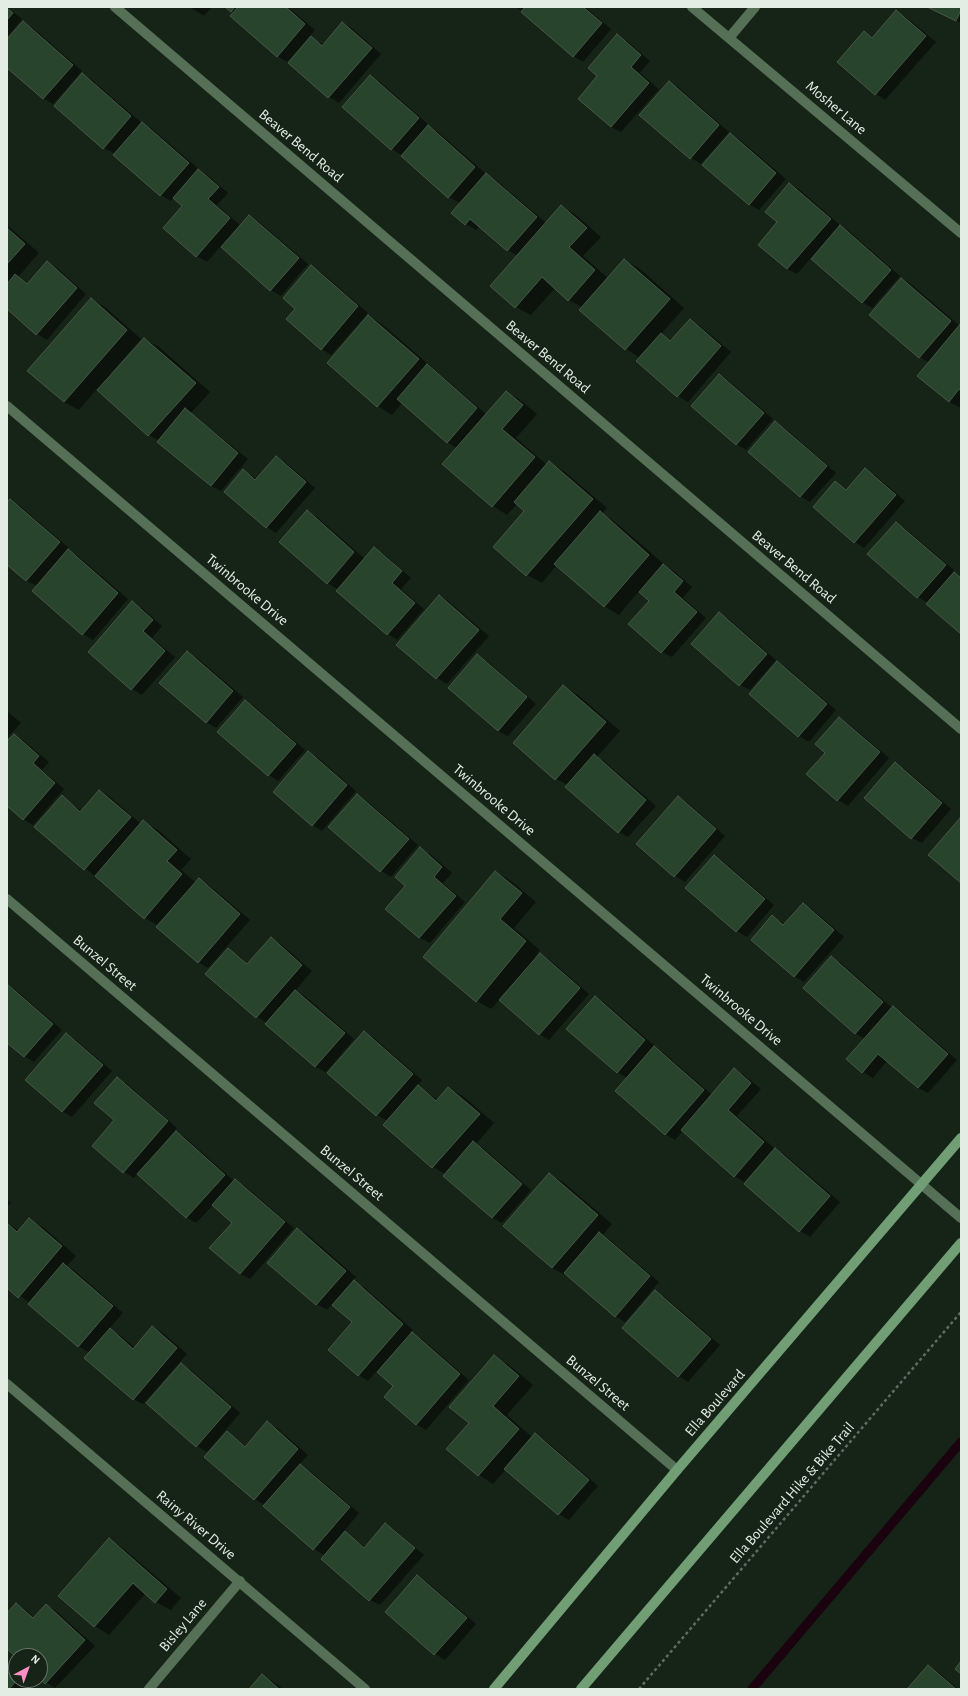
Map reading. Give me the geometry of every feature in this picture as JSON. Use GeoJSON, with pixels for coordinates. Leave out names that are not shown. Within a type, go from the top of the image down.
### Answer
{"type":"FeatureCollection","features":[{"type":"Feature","properties":{"kind":"main road","name":"Ella Boulevard"},"geometry":{"type":"LineString","coordinates":[[494,1689],[677,1470],[961,1138]]}},
{"type":"Feature","properties":{"kind":"main road"},"geometry":{"type":"LineString","coordinates":[[581,1689],[961,1243]]}},
{"type":"Feature","properties":{"kind":"street","name":"Beaver Bend Road"},"geometry":{"type":"LineString","coordinates":[[115,7],[961,729]]}},
{"type":"Feature","properties":{"kind":"street","name":"Mosher Lane"},"geometry":{"type":"LineString","coordinates":[[692,7],[961,233]]}},
{"type":"Feature","properties":{"kind":"street"},"geometry":{"type":"LineString","coordinates":[[729,38],[755,7]]}},
{"type":"Feature","properties":{"kind":"street","name":"Twinbrooke Drive"},"geometry":{"type":"LineString","coordinates":[[7,406],[961,1218]]}},
{"type":"Feature","properties":{"kind":"street","name":"Bunzel Street"},"geometry":{"type":"LineString","coordinates":[[7,899],[677,1470]]}},
{"type":"Feature","properties":{"kind":"street","name":"Rainy River Drive"},"geometry":{"type":"LineString","coordinates":[[7,1384],[365,1689]]}},
{"type":"Feature","properties":{"kind":"street","name":"Bisley Lane"},"geometry":{"type":"LineString","coordinates":[[149,1689],[240,1581]]}},
{"type":"Feature","properties":{"kind":"path","name":"Ella Boulevard Hike & Bike Trail"},"geometry":{"type":"LineString","coordinates":[[639,1689],[961,1312]]}},
{"type":"Feature","properties":{"kind":"building"},"geometry":{"type":"Polygon","coordinates":[[[225,7],[235,7],[231,12],[225,7]]]}},
{"type":"Feature","properties":{"kind":"building"},"geometry":{"type":"Polygon","coordinates":[[[238,7],[286,7],[305,24],[277,57],[230,16],[238,7]]]}},
{"type":"Feature","properties":{"kind":"building"},"geometry":{"type":"Polygon","coordinates":[[[525,7],[583,7],[602,23],[573,57],[521,12],[525,7]]]}},
{"type":"Feature","properties":{"kind":"building"},"geometry":{"type":"Polygon","coordinates":[[[927,7],[961,7],[961,10],[956,21],[927,7]]]}},
{"type":"Feature","properties":{"kind":"building"},"geometry":{"type":"Polygon","coordinates":[[[7,8],[13,13],[7,20],[7,8]]]}},
{"type":"Feature","properties":{"kind":"building"},"geometry":{"type":"Polygon","coordinates":[[[896,10],[926,36],[875,95],[837,62],[864,31],[872,38],[896,10]]]}},
{"type":"Feature","properties":{"kind":"building"},"geometry":{"type":"Polygon","coordinates":[[[23,21],[73,65],[43,99],[7,68],[7,39],[23,21]]]}},
{"type":"Feature","properties":{"kind":"building"},"geometry":{"type":"Polygon","coordinates":[[[342,22],[372,48],[328,98],[288,63],[311,36],[322,46],[342,22]]]}},
{"type":"Feature","properties":{"kind":"building"},"geometry":{"type":"Polygon","coordinates":[[[617,34],[641,55],[631,67],[649,83],[611,127],[578,99],[597,76],[588,68],[617,34]]]}},
{"type":"Feature","properties":{"kind":"building"},"geometry":{"type":"Polygon","coordinates":[[[82,73],[131,116],[103,149],[54,106],[82,73]]]}},
{"type":"Feature","properties":{"kind":"building"},"geometry":{"type":"Polygon","coordinates":[[[370,75],[419,118],[391,150],[342,107],[370,75]]]}},
{"type":"Feature","properties":{"kind":"building"},"geometry":{"type":"Polygon","coordinates":[[[669,81],[719,125],[690,159],[639,115],[669,81]]]}},
{"type":"Feature","properties":{"kind":"building"},"geometry":{"type":"Polygon","coordinates":[[[142,122],[189,163],[160,196],[113,155],[142,122]]]}},
{"type":"Feature","properties":{"kind":"building"},"geometry":{"type":"Polygon","coordinates":[[[428,125],[475,167],[448,198],[401,156],[428,125]]]}},
{"type":"Feature","properties":{"kind":"building"},"geometry":{"type":"Polygon","coordinates":[[[730,133],[776,173],[749,205],[702,165],[730,133]]]}},
{"type":"Feature","properties":{"kind":"building"},"geometry":{"type":"Polygon","coordinates":[[[198,169],[219,187],[208,199],[230,218],[196,257],[163,228],[182,206],[173,198],[198,169]]]}},
{"type":"Feature","properties":{"kind":"building"},"geometry":{"type":"Polygon","coordinates":[[[486,173],[537,217],[507,251],[470,219],[465,225],[451,213],[486,173]]]}},
{"type":"Feature","properties":{"kind":"building"},"geometry":{"type":"Polygon","coordinates":[[[789,183],[831,219],[787,269],[758,245],[777,222],[765,212],[789,183]]]}},
{"type":"Feature","properties":{"kind":"building"},"geometry":{"type":"Polygon","coordinates":[[[561,205],[587,228],[569,247],[595,270],[568,301],[542,277],[515,308],[490,286],[561,205]]]}},
{"type":"Feature","properties":{"kind":"building"},"geometry":{"type":"Polygon","coordinates":[[[249,215],[299,258],[270,291],[221,247],[249,215]]]}},
{"type":"Feature","properties":{"kind":"building"},"geometry":{"type":"Polygon","coordinates":[[[840,225],[891,270],[862,303],[811,259],[840,225]]]}},
{"type":"Feature","properties":{"kind":"building"},"geometry":{"type":"Polygon","coordinates":[[[7,228],[25,244],[7,264],[7,228]]]}},
{"type":"Feature","properties":{"kind":"building"},"geometry":{"type":"Polygon","coordinates":[[[624,259],[670,299],[625,350],[579,310],[624,259]]]}},
{"type":"Feature","properties":{"kind":"building"},"geometry":{"type":"Polygon","coordinates":[[[47,261],[77,288],[36,335],[7,309],[7,284],[15,274],[27,284],[47,261]]]}},
{"type":"Feature","properties":{"kind":"building"},"geometry":{"type":"Polygon","coordinates":[[[311,265],[358,306],[321,350],[286,319],[295,309],[283,298],[311,265]]]}},
{"type":"Feature","properties":{"kind":"building"},"geometry":{"type":"Polygon","coordinates":[[[901,278],[951,321],[919,358],[869,315],[901,278]]]}},
{"type":"Feature","properties":{"kind":"building"},"geometry":{"type":"Polygon","coordinates":[[[91,298],[127,330],[64,402],[27,371],[91,298]]]}},
{"type":"Feature","properties":{"kind":"building"},"geometry":{"type":"Polygon","coordinates":[[[368,315],[419,359],[377,407],[327,363],[368,315]]]}},
{"type":"Feature","properties":{"kind":"building"},"geometry":{"type":"Polygon","coordinates":[[[690,319],[721,346],[677,397],[636,361],[661,333],[670,341],[690,319]]]}},
{"type":"Feature","properties":{"kind":"building"},"geometry":{"type":"Polygon","coordinates":[[[961,323],[961,391],[959,389],[949,402],[917,376],[961,323]]]}},
{"type":"Feature","properties":{"kind":"building"},"geometry":{"type":"Polygon","coordinates":[[[144,338],[196,383],[148,436],[97,390],[144,338]]]}},
{"type":"Feature","properties":{"kind":"building"},"geometry":{"type":"Polygon","coordinates":[[[427,364],[477,408],[447,443],[397,399],[427,364]]]}},
{"type":"Feature","properties":{"kind":"building"},"geometry":{"type":"Polygon","coordinates":[[[719,374],[764,413],[736,445],[691,406],[719,374]]]}},
{"type":"Feature","properties":{"kind":"building"},"geometry":{"type":"Polygon","coordinates":[[[506,391],[523,405],[502,429],[535,457],[492,507],[442,464],[506,391]]]}},
{"type":"Feature","properties":{"kind":"building"},"geometry":{"type":"Polygon","coordinates":[[[185,408],[238,453],[211,486],[157,442],[185,408]]]}},
{"type":"Feature","properties":{"kind":"building"},"geometry":{"type":"Polygon","coordinates":[[[775,421],[827,466],[800,497],[748,452],[775,421]]]}},
{"type":"Feature","properties":{"kind":"building"},"geometry":{"type":"Polygon","coordinates":[[[276,456],[306,482],[266,528],[224,492],[243,469],[255,480],[276,456]]]}},
{"type":"Feature","properties":{"kind":"building"},"geometry":{"type":"Polygon","coordinates":[[[549,461],[593,499],[526,576],[493,547],[524,511],[514,502],[549,461]]]}},
{"type":"Feature","properties":{"kind":"building"},"geometry":{"type":"Polygon","coordinates":[[[865,468],[896,495],[854,543],[813,507],[835,481],[846,490],[865,468]]]}},
{"type":"Feature","properties":{"kind":"building"},"geometry":{"type":"Polygon","coordinates":[[[10,499],[60,542],[26,581],[7,565],[7,502],[10,499]]]}},
{"type":"Feature","properties":{"kind":"building"},"geometry":{"type":"Polygon","coordinates":[[[307,510],[354,552],[327,584],[279,542],[307,510]]]}},
{"type":"Feature","properties":{"kind":"building"},"geometry":{"type":"Polygon","coordinates":[[[600,511],[649,555],[604,607],[554,564],[600,511]]]}},
{"type":"Feature","properties":{"kind":"building"},"geometry":{"type":"Polygon","coordinates":[[[896,522],[946,565],[917,598],[867,554],[896,522]]]}},
{"type":"Feature","properties":{"kind":"building"},"geometry":{"type":"Polygon","coordinates":[[[374,547],[402,571],[392,583],[415,603],[387,635],[336,591],[374,547]]]}},
{"type":"Feature","properties":{"kind":"building"},"geometry":{"type":"Polygon","coordinates":[[[68,549],[118,593],[82,635],[32,591],[68,549]]]}},
{"type":"Feature","properties":{"kind":"building"},"geometry":{"type":"Polygon","coordinates":[[[663,564],[683,581],[674,592],[697,612],[661,653],[628,624],[649,601],[639,592],[663,564]]]}},
{"type":"Feature","properties":{"kind":"building"},"geometry":{"type":"Polygon","coordinates":[[[954,572],[961,578],[961,634],[926,604],[954,572]]]}},
{"type":"Feature","properties":{"kind":"building"},"geometry":{"type":"Polygon","coordinates":[[[439,595],[479,630],[436,679],[396,645],[439,595]]]}},
{"type":"Feature","properties":{"kind":"building"},"geometry":{"type":"Polygon","coordinates":[[[132,601],[153,620],[143,631],[165,651],[131,690],[88,652],[132,601]]]}},
{"type":"Feature","properties":{"kind":"building"},"geometry":{"type":"Polygon","coordinates":[[[719,612],[767,654],[739,686],[691,644],[719,612]]]}},
{"type":"Feature","properties":{"kind":"building"},"geometry":{"type":"Polygon","coordinates":[[[187,651],[233,691],[206,723],[159,683],[187,651]]]}},
{"type":"Feature","properties":{"kind":"building"},"geometry":{"type":"Polygon","coordinates":[[[477,654],[527,697],[498,731],[448,688],[477,654]]]}},
{"type":"Feature","properties":{"kind":"building"},"geometry":{"type":"Polygon","coordinates":[[[777,661],[827,704],[798,737],[749,694],[777,661]]]}},
{"type":"Feature","properties":{"kind":"building"},"geometry":{"type":"Polygon","coordinates":[[[563,685],[606,722],[555,780],[513,743],[563,685]]]}},
{"type":"Feature","properties":{"kind":"building"},"geometry":{"type":"Polygon","coordinates":[[[245,700],[296,744],[268,776],[217,732],[245,700]]]}},
{"type":"Feature","properties":{"kind":"building"},"geometry":{"type":"Polygon","coordinates":[[[839,717],[880,752],[837,801],[806,774],[825,753],[815,744],[839,717]]]}},
{"type":"Feature","properties":{"kind":"building"},"geometry":{"type":"Polygon","coordinates":[[[14,734],[39,756],[33,763],[55,783],[23,820],[7,806],[7,741],[14,734]]]}},
{"type":"Feature","properties":{"kind":"building"},"geometry":{"type":"Polygon","coordinates":[[[308,751],[347,785],[312,826],[273,792],[308,751]]]}},
{"type":"Feature","properties":{"kind":"building"},"geometry":{"type":"Polygon","coordinates":[[[594,754],[646,800],[618,833],[565,787],[594,754]]]}},
{"type":"Feature","properties":{"kind":"building"},"geometry":{"type":"Polygon","coordinates":[[[895,762],[942,803],[911,839],[864,798],[895,762]]]}},
{"type":"Feature","properties":{"kind":"building"},"geometry":{"type":"Polygon","coordinates":[[[99,790],[131,817],[84,870],[34,827],[62,795],[80,812],[99,790]]]}},
{"type":"Feature","properties":{"kind":"building"},"geometry":{"type":"Polygon","coordinates":[[[357,794],[409,839],[380,872],[328,827],[357,794]]]}},
{"type":"Feature","properties":{"kind":"building"},"geometry":{"type":"Polygon","coordinates":[[[678,796],[716,829],[674,877],[636,844],[678,796]]]}},
{"type":"Feature","properties":{"kind":"building"},"geometry":{"type":"Polygon","coordinates":[[[960,818],[961,819],[961,883],[928,855],[960,818]]]}},
{"type":"Feature","properties":{"kind":"building"},"geometry":{"type":"Polygon","coordinates":[[[143,820],[177,850],[167,861],[182,874],[144,919],[95,876],[143,820]]]}},
{"type":"Feature","properties":{"kind":"building"},"geometry":{"type":"Polygon","coordinates":[[[420,847],[442,867],[434,877],[456,896],[419,938],[385,909],[405,886],[395,877],[420,847]]]}},
{"type":"Feature","properties":{"kind":"building"},"geometry":{"type":"Polygon","coordinates":[[[714,855],[765,899],[736,932],[685,888],[714,855]]]}},
{"type":"Feature","properties":{"kind":"building"},"geometry":{"type":"Polygon","coordinates":[[[495,871],[522,893],[500,919],[526,941],[476,1002],[423,957],[495,871]]]}},
{"type":"Feature","properties":{"kind":"building"},"geometry":{"type":"Polygon","coordinates":[[[199,878],[240,914],[198,963],[156,927],[199,878]]]}},
{"type":"Feature","properties":{"kind":"building"},"geometry":{"type":"Polygon","coordinates":[[[803,903],[834,930],[794,977],[751,940],[772,915],[783,925],[803,903]]]}},
{"type":"Feature","properties":{"kind":"building"},"geometry":{"type":"Polygon","coordinates":[[[271,937],[302,965],[256,1018],[205,974],[228,948],[247,964],[271,937]]]}},
{"type":"Feature","properties":{"kind":"building"},"geometry":{"type":"Polygon","coordinates":[[[540,953],[580,988],[539,1035],[499,1000],[540,953]]]}},
{"type":"Feature","properties":{"kind":"building"},"geometry":{"type":"Polygon","coordinates":[[[831,956],[883,1002],[855,1034],[803,988],[831,956]]]}},
{"type":"Feature","properties":{"kind":"building"},"geometry":{"type":"Polygon","coordinates":[[[7,984],[53,1024],[24,1057],[7,1043],[7,984]]]}},
{"type":"Feature","properties":{"kind":"building"},"geometry":{"type":"Polygon","coordinates":[[[295,990],[345,1033],[315,1067],[265,1024],[295,990]]]}},
{"type":"Feature","properties":{"kind":"building"},"geometry":{"type":"Polygon","coordinates":[[[595,996],[645,1040],[617,1073],[566,1029],[595,996]]]}},
{"type":"Feature","properties":{"kind":"building"},"geometry":{"type":"Polygon","coordinates":[[[893,1006],[948,1054],[918,1088],[878,1054],[862,1073],[846,1059],[893,1006]]]}},
{"type":"Feature","properties":{"kind":"building"},"geometry":{"type":"Polygon","coordinates":[[[364,1031],[413,1074],[376,1116],[327,1073],[364,1031]]]}},
{"type":"Feature","properties":{"kind":"building"},"geometry":{"type":"Polygon","coordinates":[[[66,1033],[103,1065],[62,1112],[25,1080],[66,1033]]]}},
{"type":"Feature","properties":{"kind":"building"},"geometry":{"type":"Polygon","coordinates":[[[654,1046],[704,1090],[665,1135],[615,1091],[654,1046]]]}},
{"type":"Feature","properties":{"kind":"building"},"geometry":{"type":"Polygon","coordinates":[[[734,1068],[751,1083],[728,1110],[764,1142],[734,1177],[681,1130],[734,1068]]]}},
{"type":"Feature","properties":{"kind":"building"},"geometry":{"type":"Polygon","coordinates":[[[117,1077],[168,1121],[123,1173],[92,1146],[114,1120],[94,1103],[117,1077]]]}},
{"type":"Feature","properties":{"kind":"building"},"geometry":{"type":"Polygon","coordinates":[[[418,1085],[436,1101],[448,1087],[480,1114],[432,1168],[383,1125],[418,1085]]]}},
{"type":"Feature","properties":{"kind":"building"},"geometry":{"type":"Polygon","coordinates":[[[176,1131],[225,1175],[186,1218],[137,1174],[176,1131]]]}},
{"type":"Feature","properties":{"kind":"building"},"geometry":{"type":"Polygon","coordinates":[[[473,1141],[522,1184],[492,1218],[443,1176],[473,1141]]]}},
{"type":"Feature","properties":{"kind":"building"},"geometry":{"type":"Polygon","coordinates":[[[775,1148],[830,1196],[799,1232],[744,1184],[775,1148]]]}},
{"type":"Feature","properties":{"kind":"building"},"geometry":{"type":"Polygon","coordinates":[[[549,1173],[598,1215],[552,1268],[503,1226],[549,1173]]]}},
{"type":"Feature","properties":{"kind":"building"},"geometry":{"type":"Polygon","coordinates":[[[235,1179],[285,1222],[240,1274],[209,1248],[232,1223],[212,1205],[235,1179]]]}},
{"type":"Feature","properties":{"kind":"building"},"geometry":{"type":"Polygon","coordinates":[[[29,1218],[62,1246],[18,1298],[7,1288],[7,1223],[17,1232],[29,1218]]]}},
{"type":"Feature","properties":{"kind":"building"},"geometry":{"type":"Polygon","coordinates":[[[297,1228],[346,1271],[316,1305],[267,1263],[297,1228]]]}},
{"type":"Feature","properties":{"kind":"building"},"geometry":{"type":"Polygon","coordinates":[[[599,1232],[650,1276],[615,1317],[564,1273],[599,1232]]]}},
{"type":"Feature","properties":{"kind":"building"},"geometry":{"type":"Polygon","coordinates":[[[63,1263],[113,1306],[78,1347],[28,1304],[63,1263]]]}},
{"type":"Feature","properties":{"kind":"building"},"geometry":{"type":"Polygon","coordinates":[[[354,1280],[403,1324],[358,1376],[328,1350],[352,1322],[332,1305],[354,1280]]]}},
{"type":"Feature","properties":{"kind":"building"},"geometry":{"type":"Polygon","coordinates":[[[655,1290],[711,1339],[678,1377],[622,1328],[655,1290]]]}},
{"type":"Feature","properties":{"kind":"building"},"geometry":{"type":"Polygon","coordinates":[[[152,1326],[177,1348],[133,1400],[84,1358],[110,1328],[133,1349],[152,1326]]]}},
{"type":"Feature","properties":{"kind":"building"},"geometry":{"type":"Polygon","coordinates":[[[412,1332],[460,1374],[416,1425],[384,1397],[393,1386],[377,1372],[412,1332]]]}},
{"type":"Feature","properties":{"kind":"building"},"geometry":{"type":"Polygon","coordinates":[[[494,1355],[519,1376],[493,1406],[519,1429],[478,1476],[446,1449],[469,1423],[449,1407],[494,1355]]]}},
{"type":"Feature","properties":{"kind":"building"},"geometry":{"type":"Polygon","coordinates":[[[181,1363],[231,1407],[196,1447],[146,1403],[181,1363]]]}},
{"type":"Feature","properties":{"kind":"building"},"geometry":{"type":"Polygon","coordinates":[[[267,1421],[298,1449],[254,1500],[204,1457],[227,1431],[245,1447],[267,1421]]]}},
{"type":"Feature","properties":{"kind":"building"},"geometry":{"type":"Polygon","coordinates":[[[535,1433],[589,1480],[558,1515],[504,1469],[535,1433]]]}},
{"type":"Feature","properties":{"kind":"building"},"geometry":{"type":"Polygon","coordinates":[[[300,1464],[350,1507],[313,1550],[263,1506],[300,1464]]]}},
{"type":"Feature","properties":{"kind":"building"},"geometry":{"type":"Polygon","coordinates":[[[385,1523],[415,1548],[369,1601],[321,1559],[345,1531],[364,1548],[385,1523]]]}},
{"type":"Feature","properties":{"kind":"building"},"geometry":{"type":"Polygon","coordinates":[[[109,1538],[167,1589],[155,1603],[133,1583],[94,1627],[58,1596],[109,1538]]]}},
{"type":"Feature","properties":{"kind":"building"},"geometry":{"type":"Polygon","coordinates":[[[417,1575],[467,1618],[434,1655],[385,1612],[417,1575]]]}},
{"type":"Feature","properties":{"kind":"building"},"geometry":{"type":"Polygon","coordinates":[[[16,1603],[33,1618],[46,1604],[85,1640],[48,1681],[48,1648],[7,1649],[7,1613],[16,1603]]]}},
{"type":"Feature","properties":{"kind":"building"},"geometry":{"type":"Polygon","coordinates":[[[961,1661],[961,1674],[955,1669],[961,1661]]]}},
{"type":"Feature","properties":{"kind":"building"},"geometry":{"type":"Polygon","coordinates":[[[928,1665],[956,1689],[907,1689],[928,1665]]]}},
{"type":"Feature","properties":{"kind":"building"},"geometry":{"type":"Polygon","coordinates":[[[7,1671],[8,1688],[10,1688],[7,1689],[7,1671]]]}},
{"type":"Feature","properties":{"kind":"building"},"geometry":{"type":"Polygon","coordinates":[[[262,1674],[279,1689],[249,1689],[262,1674]]]}},
{"type":"Feature","properties":{"kind":"waterway"},"geometry":{"type":"LineString","coordinates":[[752,1689],[961,1442]]}}]}
